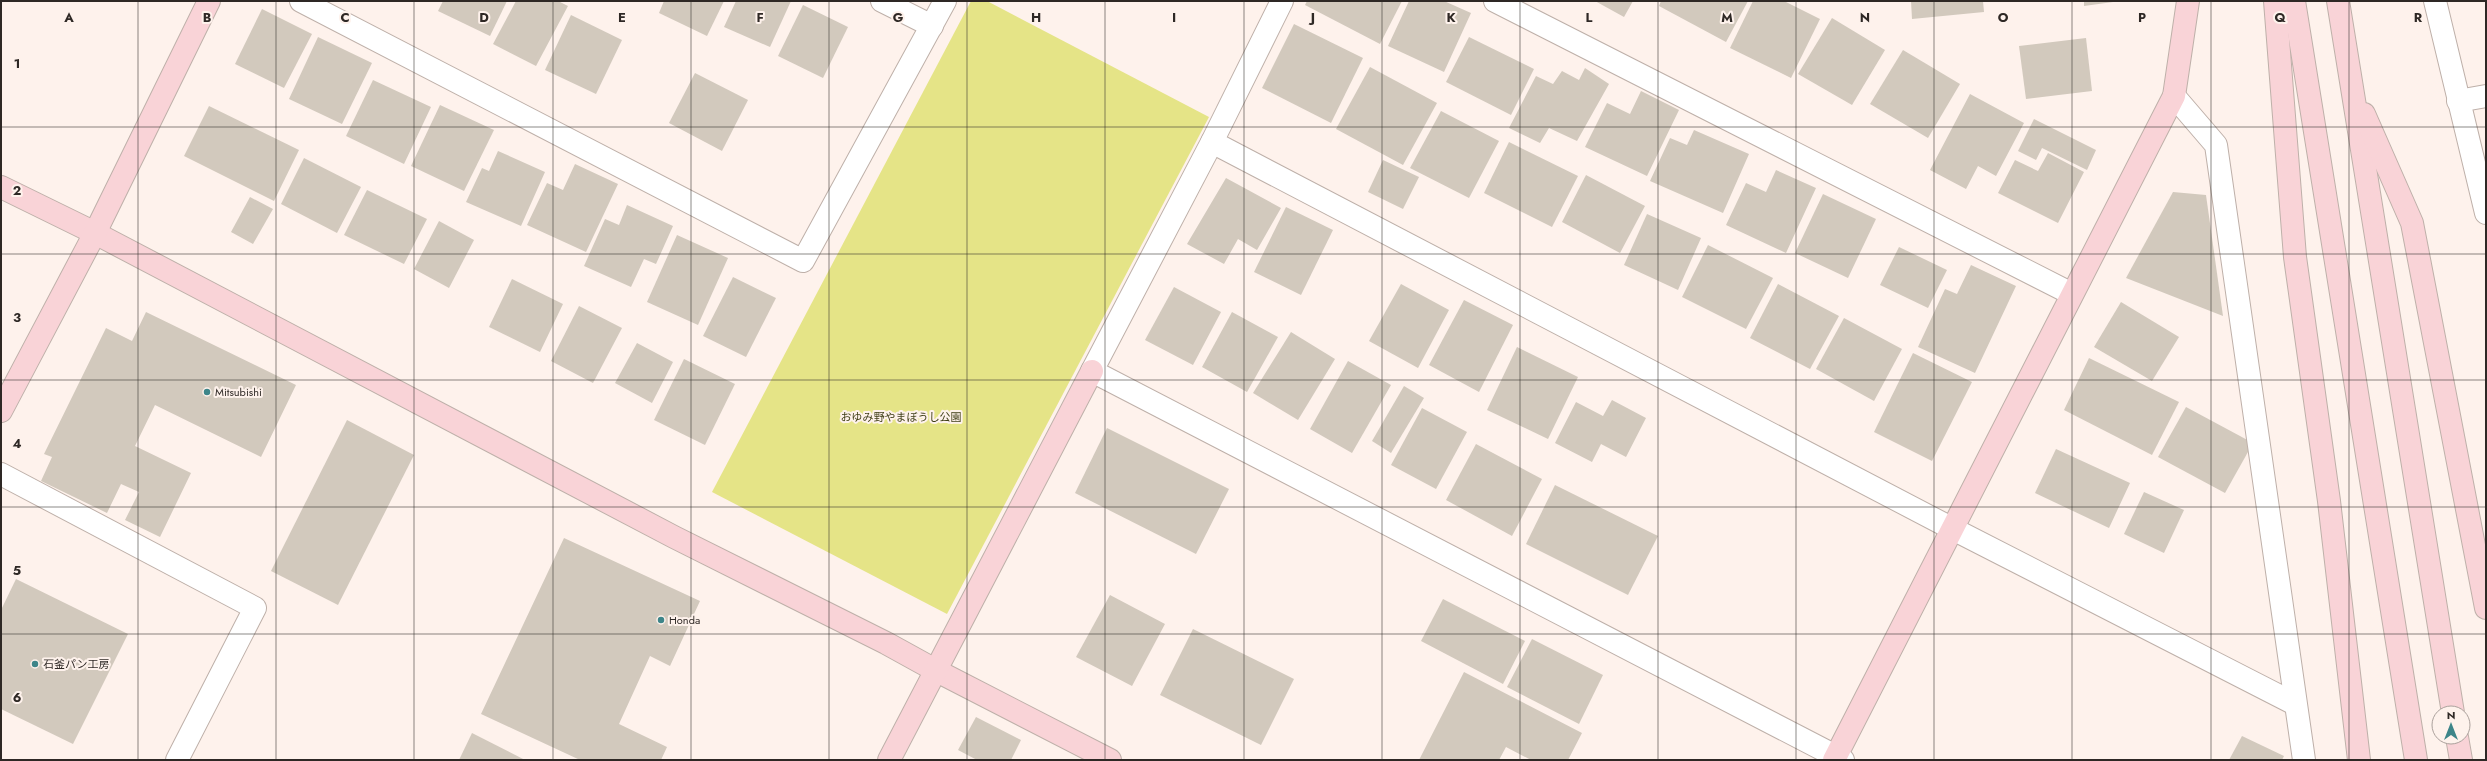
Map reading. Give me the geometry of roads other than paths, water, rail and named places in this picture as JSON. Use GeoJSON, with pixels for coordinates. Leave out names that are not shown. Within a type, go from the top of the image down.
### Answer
{"type":"FeatureCollection","features":[{"type":"Feature","properties":{"kind":"street"},"geometry":{"type":"LineString","coordinates":[[1,411],[95,233],[209,1]]}},
{"type":"Feature","properties":{"kind":"street"},"geometry":{"type":"LineString","coordinates":[[301,1],[803,261],[945,1]]}},
{"type":"Feature","properties":{"kind":"street"},"geometry":{"type":"LineString","coordinates":[[882,1],[932,26]]}},
{"type":"Feature","properties":{"kind":"street"},"geometry":{"type":"LineString","coordinates":[[889,760],[1212,142],[1282,1]]}},
{"type":"Feature","properties":{"kind":"street"},"geometry":{"type":"LineString","coordinates":[[1495,1],[2072,294]]}},
{"type":"Feature","properties":{"kind":"street"},"geometry":{"type":"LineString","coordinates":[[1092,371],[1837,759],[1951,528],[2174,96],[2188,1]]}},
{"type":"Feature","properties":{"kind":"street"},"geometry":{"type":"LineString","coordinates":[[2276,1],[2295,257],[2329,502],[2359,760]]}},
{"type":"Feature","properties":{"kind":"street"},"geometry":{"type":"LineString","coordinates":[[2294,1],[2416,760]]}},
{"type":"Feature","properties":{"kind":"street"},"geometry":{"type":"LineString","coordinates":[[2338,1],[2452,705]]}},
{"type":"Feature","properties":{"kind":"street"},"geometry":{"type":"LineString","coordinates":[[2435,1],[2486,213]]}},
{"type":"Feature","properties":{"kind":"street"},"geometry":{"type":"LineString","coordinates":[[2351,86],[2412,223],[2486,608]]}},
{"type":"Feature","properties":{"kind":"street"},"geometry":{"type":"LineString","coordinates":[[2174,96],[2216,145],[2304,760]]}},
{"type":"Feature","properties":{"kind":"street"},"geometry":{"type":"LineString","coordinates":[[2458,101],[2486,96]]}},
{"type":"Feature","properties":{"kind":"street"},"geometry":{"type":"LineString","coordinates":[[1212,142],[1951,528],[2295,704]]}},
{"type":"Feature","properties":{"kind":"street"},"geometry":{"type":"LineString","coordinates":[[1,187],[95,233],[674,537],[879,639],[935,670],[1110,760]]}},
{"type":"Feature","properties":{"kind":"street"},"geometry":{"type":"LineString","coordinates":[[1,474],[255,608],[177,760]]}},
{"type":"Feature","properties":{"kind":"street"},"geometry":{"type":"LineString","coordinates":[[2458,745],[2461,760]]}},
{"type":"Feature","properties":{"kind":"place","name":"Mitsubishi"},"geometry":{"type":"Point","coordinates":[207,392]}},
{"type":"Feature","properties":{"kind":"place","name":"Honda"},"geometry":{"type":"Point","coordinates":[661,620]}},
{"type":"Feature","properties":{"kind":"place","name":"石釜パン工房"},"geometry":{"type":"Point","coordinates":[35,664]}},
{"type":"Feature","properties":{"kind":"park label","name":"おゆみ野やまぼうし公園"},"geometry":{"type":"Point","coordinates":[901,417]}}]}
